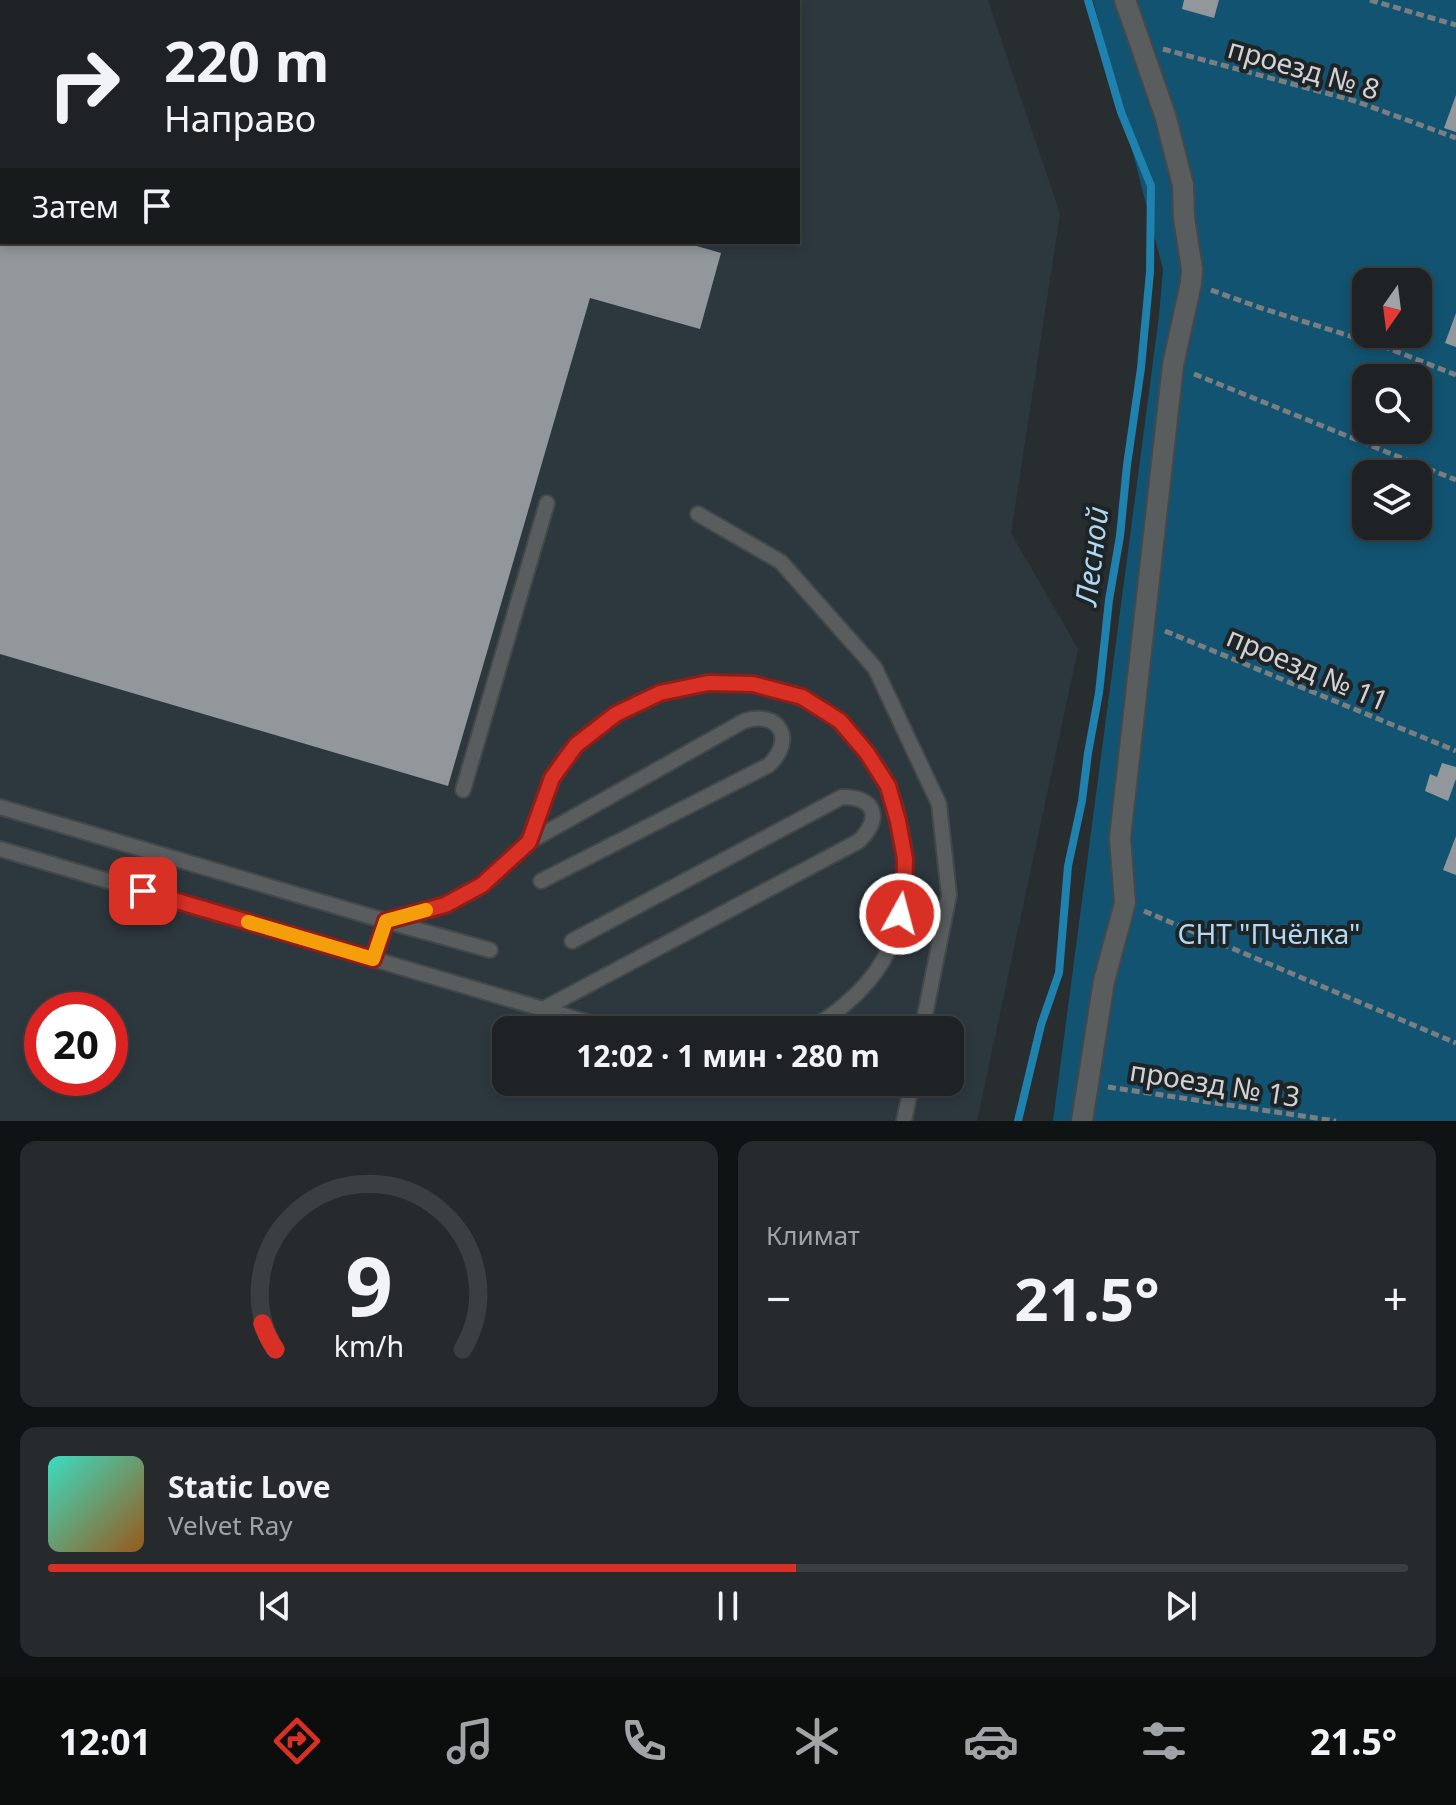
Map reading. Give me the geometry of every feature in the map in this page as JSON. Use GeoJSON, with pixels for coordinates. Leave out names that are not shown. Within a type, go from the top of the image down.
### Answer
{"type":"FeatureCollection","features":[{"type":"Feature","properties":{"kind":"street"},"geometry":{"type":"LineString","coordinates":[[1082,1121],[1104,981],[1125,903],[1120,838],[1173,365],[1192,269],[1184,218],[1183,185],[1165,115],[1125,0]]}},
{"type":"Feature","properties":{"kind":"lane"},"geometry":{"type":"LineString","coordinates":[[463,790],[547,503]]}},
{"type":"Feature","properties":{"kind":"lane"},"geometry":{"type":"LineString","coordinates":[[698,514],[781,562],[875,668],[939,804],[949,895],[925,1016]]}},
{"type":"Feature","properties":{"kind":"lane"},"geometry":{"type":"LineString","coordinates":[[529,842],[552,778],[576,745],[616,714],[660,693],[708,683],[753,684],[802,697],[840,721],[867,753],[888,786],[905,859],[904,896],[895,933],[877,969],[851,999],[831,1016]]}},
{"type":"Feature","properties":{"kind":"lane"},"geometry":{"type":"LineString","coordinates":[[386,921],[445,905],[482,885],[529,842],[744,721],[767,719],[783,735],[783,746],[769,765],[541,881]]}},
{"type":"Feature","properties":{"kind":"lane"},"geometry":{"type":"LineString","coordinates":[[543,1009],[859,841],[873,821],[873,810],[866,801],[842,797],[572,941]]}},
{"type":"Feature","properties":{"kind":"lane"},"geometry":{"type":"LineString","coordinates":[[0,807],[490,950]]}},
{"type":"Feature","properties":{"kind":"lane"},"geometry":{"type":"LineString","coordinates":[[0,849],[567,1016]]}},
{"type":"Feature","properties":{"kind":"lane"},"geometry":{"type":"LineString","coordinates":[[373,959],[386,921]]}},
{"type":"Feature","properties":{"kind":"lane"},"geometry":{"type":"LineString","coordinates":[[904,1121],[909,1096]]}},
{"type":"Feature","properties":{"kind":"path"},"geometry":{"type":"LineString","coordinates":[[1370,0],[1456,25]]}},
{"type":"Feature","properties":{"kind":"path","name":"проезд № 8"},"geometry":{"type":"LineString","coordinates":[[1139,43],[1355,101],[1456,138]]}},
{"type":"Feature","properties":{"kind":"path"},"geometry":{"type":"LineString","coordinates":[[1191,283],[1388,348],[1456,375]]}},
{"type":"Feature","properties":{"kind":"path"},"geometry":{"type":"LineString","coordinates":[[1173,365],[1456,480]]}},
{"type":"Feature","properties":{"kind":"path","name":"проезд № 11"},"geometry":{"type":"LineString","coordinates":[[1145,622],[1456,751]]}},
{"type":"Feature","properties":{"kind":"path"},"geometry":{"type":"LineString","coordinates":[[1125,903],[1456,1043]]}},
{"type":"Feature","properties":{"kind":"path","name":"проезд № 13"},"geometry":{"type":"LineString","coordinates":[[1088,1084],[1336,1121]]}},
{"type":"Feature","properties":{"kind":"shaded area"},"geometry":{"type":"Polygon","coordinates":[[[800,0],[988,0],[1060,214],[1011,533],[1078,649],[977,1121],[0,1121],[0,244],[800,244],[800,0]]]}},
{"type":"Feature","properties":{"kind":"green space","name":"СНТ \"Пчёлка\""},"geometry":{"type":"Polygon","coordinates":[[[1093,0],[1456,0],[1456,1121],[1053,1121],[1163,269],[1093,0]]]}},
{"type":"Feature","properties":{"kind":"building"},"geometry":{"type":"Polygon","coordinates":[[[1184,0],[1219,0],[1214,18],[1182,9],[1184,0]]]}},
{"type":"Feature","properties":{"kind":"building"},"geometry":{"type":"Polygon","coordinates":[[[1456,95],[1456,132],[1444,128],[1456,95]]]}},
{"type":"Feature","properties":{"kind":"building"},"geometry":{"type":"Polygon","coordinates":[[[0,244],[690,244],[721,253],[700,329],[590,298],[448,786],[0,654],[0,244]]]}},
{"type":"Feature","properties":{"kind":"building"},"geometry":{"type":"Polygon","coordinates":[[[1456,313],[1456,347],[1445,343],[1456,313]]]}},
{"type":"Feature","properties":{"kind":"building"},"geometry":{"type":"Polygon","coordinates":[[[1442,763],[1456,767],[1456,779],[1448,801],[1425,791],[1430,774],[1437,777],[1442,763]]]}},
{"type":"Feature","properties":{"kind":"building"},"geometry":{"type":"Polygon","coordinates":[[[1456,836],[1456,875],[1443,870],[1456,836]]]}},
{"type":"Feature","properties":{"kind":"waterway","name":"Лесной"},"geometry":{"type":"LineString","coordinates":[[1018,1121],[1041,1025],[1059,973],[1068,866],[1099,693],[1141,368],[1150,272],[1151,186],[1121,112],[1088,0]]}},
{"type":"Feature","properties":{"kind":"slow traffic"},"geometry":{"type":"LineString","coordinates":[[248,922],[373,959],[386,921],[426,910]]}},
{"type":"Feature","properties":{"kind":"route"},"geometry":{"type":"LineString","coordinates":[[143,891],[373,959],[386,921],[445,905],[482,885],[529,842],[552,778],[576,745],[616,714],[660,693],[708,683],[753,684],[802,697],[840,721],[867,753],[888,786],[898,821],[905,859],[900,914]]}}]}
